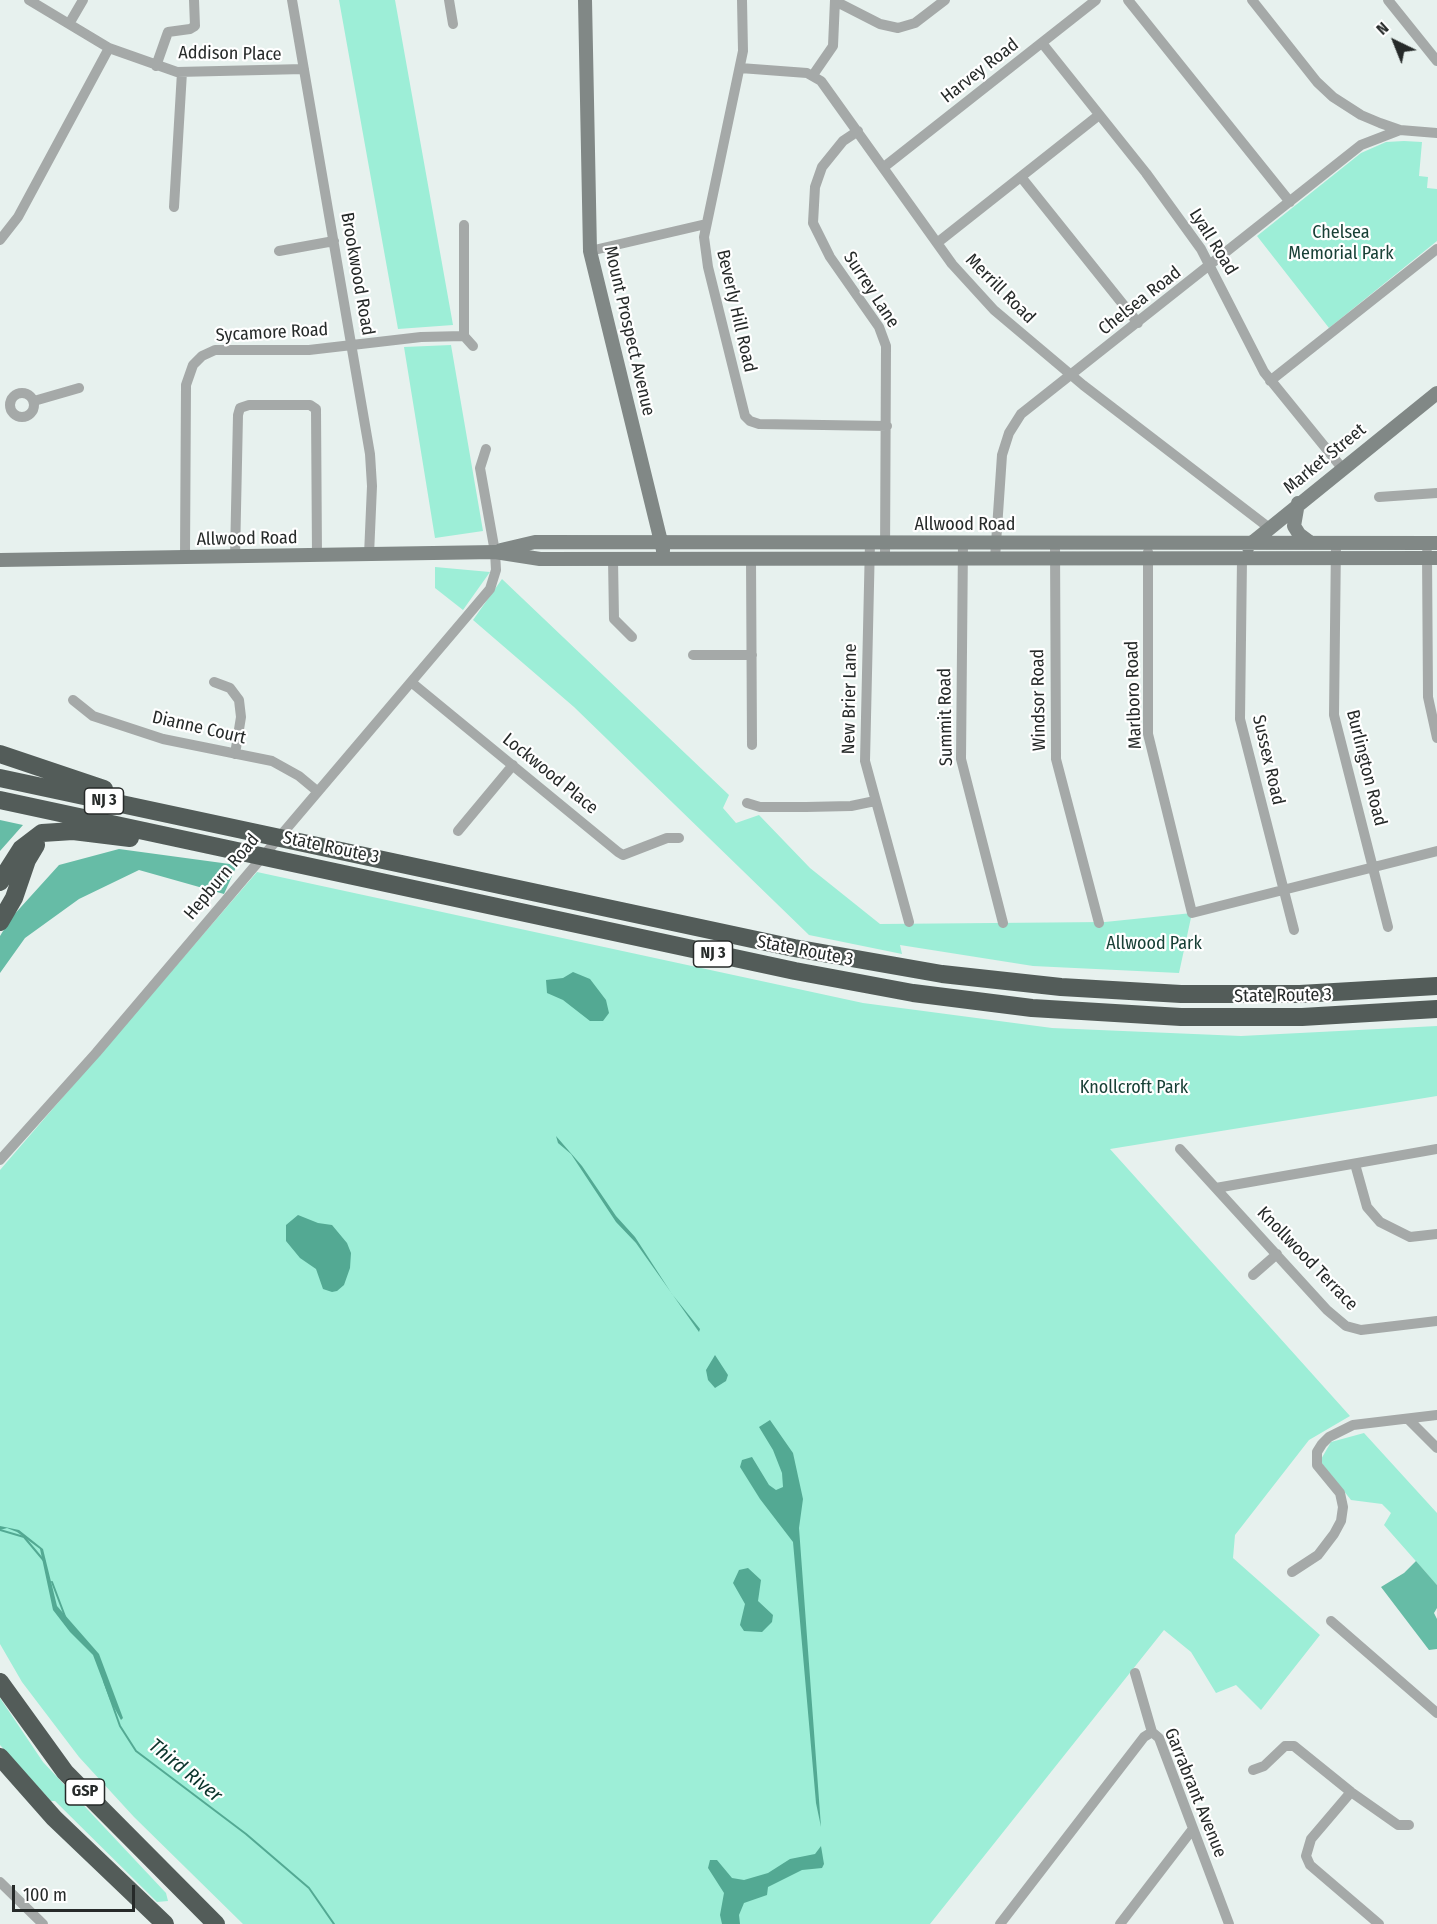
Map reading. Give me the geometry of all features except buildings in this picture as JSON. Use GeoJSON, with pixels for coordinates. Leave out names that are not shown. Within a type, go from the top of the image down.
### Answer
{"type":"FeatureCollection","features":[{"type":"Feature","properties":{"kind":"highway"},"geometry":{"type":"LineString","coordinates":[[0,754],[87,785],[136,798],[208,823]]}},
{"type":"Feature","properties":{"kind":"highway","name":"State Route 3"},"geometry":{"type":"LineString","coordinates":[[0,778],[824,954],[972,978],[1101,990],[1210,995],[1330,993],[1437,986]]}},
{"type":"Feature","properties":{"kind":"highway","name":"State Route 3"},"geometry":{"type":"LineString","coordinates":[[0,800],[854,983],[1032,1008],[1142,1016],[1241,1018],[1362,1015],[1437,1009]]}},
{"type":"Feature","properties":{"kind":"highway"},"geometry":{"type":"LineString","coordinates":[[0,922],[14,898],[27,860],[35,845],[44,837],[58,832]]}},
{"type":"Feature","properties":{"kind":"highway"},"geometry":{"type":"LineString","coordinates":[[0,882],[30,840],[42,833],[58,832],[148,841],[468,908],[576,924]]}},
{"type":"Feature","properties":{"kind":"highway","name":"GSP"},"geometry":{"type":"LineString","coordinates":[[0,1682],[65,1772],[216,1924]]}},
{"type":"Feature","properties":{"kind":"highway","name":"GSP"},"geometry":{"type":"LineString","coordinates":[[0,1758],[54,1818],[165,1924]]}},
{"type":"Feature","properties":{"kind":"main road","name":"Mount Prospect Avenue"},"geometry":{"type":"LineString","coordinates":[[585,0],[590,251],[665,559]]}},
{"type":"Feature","properties":{"kind":"main road","name":"Market Street"},"geometry":{"type":"LineString","coordinates":[[1242,559],[1249,543],[1437,393]]}},
{"type":"Feature","properties":{"kind":"main road"},"geometry":{"type":"LineString","coordinates":[[1298,503],[1294,526],[1299,534],[1311,543]]}},
{"type":"Feature","properties":{"kind":"main road","name":"Allwood Road"},"geometry":{"type":"LineString","coordinates":[[495,552],[535,542],[1432,543]]}},
{"type":"Feature","properties":{"kind":"main road","name":"Allwood Road"},"geometry":{"type":"LineString","coordinates":[[0,560],[495,552],[540,559],[1432,558]]}},
{"type":"Feature","properties":{"kind":"street","name":"Addison Place"},"geometry":{"type":"LineString","coordinates":[[28,0],[109,48],[156,66],[182,72],[304,69]]}},
{"type":"Feature","properties":{"kind":"street"},"geometry":{"type":"LineString","coordinates":[[69,24],[83,0]]}},
{"type":"Feature","properties":{"kind":"street"},"geometry":{"type":"LineString","coordinates":[[156,66],[168,32],[190,29],[195,26],[194,0]]}},
{"type":"Feature","properties":{"kind":"street","name":"Brookwood Road"},"geometry":{"type":"LineString","coordinates":[[292,0],[372,467],[369,555]]}},
{"type":"Feature","properties":{"kind":"street"},"geometry":{"type":"LineString","coordinates":[[449,0],[453,24]]}},
{"type":"Feature","properties":{"kind":"street","name":"Beverly Hill Road"},"geometry":{"type":"LineString","coordinates":[[742,0],[743,51],[706,224],[704,245],[745,416],[750,421],[759,424],[887,426]]}},
{"type":"Feature","properties":{"kind":"street"},"geometry":{"type":"LineString","coordinates":[[740,68],[813,75],[833,46],[835,0],[880,24],[898,28],[915,23],[945,0]]}},
{"type":"Feature","properties":{"kind":"street","name":"Harvey Road"},"geometry":{"type":"LineString","coordinates":[[884,167],[1096,0]]}},
{"type":"Feature","properties":{"kind":"street"},"geometry":{"type":"LineString","coordinates":[[1128,0],[1290,202]]}},
{"type":"Feature","properties":{"kind":"street"},"geometry":{"type":"LineString","coordinates":[[1251,0],[1317,82],[1333,97],[1361,115],[1400,130],[1437,133]]}},
{"type":"Feature","properties":{"kind":"street"},"geometry":{"type":"LineString","coordinates":[[1391,1],[1437,61]]}},
{"type":"Feature","properties":{"kind":"street","name":"Lyall Road"},"geometry":{"type":"LineString","coordinates":[[1042,43],[1146,173],[1210,266],[1270,381],[1342,468]]}},
{"type":"Feature","properties":{"kind":"street"},"geometry":{"type":"LineString","coordinates":[[0,240],[18,217],[109,48]]}},
{"type":"Feature","properties":{"kind":"street"},"geometry":{"type":"LineString","coordinates":[[174,207],[182,72]]}},
{"type":"Feature","properties":{"kind":"street","name":"Merrill Road"},"geometry":{"type":"LineString","coordinates":[[813,75],[827,87],[952,264],[994,310],[1072,375],[1268,527]]}},
{"type":"Feature","properties":{"kind":"street"},"geometry":{"type":"LineString","coordinates":[[937,243],[1099,115]]}},
{"type":"Feature","properties":{"kind":"street","name":"Chelsea Road"},"geometry":{"type":"LineString","coordinates":[[995,558],[1002,454],[1009,433],[1021,414],[1361,145],[1400,130]]}},
{"type":"Feature","properties":{"kind":"street","name":"Surrey Lane"},"geometry":{"type":"LineString","coordinates":[[858,131],[843,141],[822,167],[815,187],[813,223],[830,257],[872,315],[884,337],[887,357],[885,559]]}},
{"type":"Feature","properties":{"kind":"street"},"geometry":{"type":"LineString","coordinates":[[1021,177],[1138,323]]}},
{"type":"Feature","properties":{"kind":"street"},"geometry":{"type":"LineString","coordinates":[[590,251],[706,224]]}},
{"type":"Feature","properties":{"kind":"street"},"geometry":{"type":"LineString","coordinates":[[464,225],[464,336],[473,346]]}},
{"type":"Feature","properties":{"kind":"street"},"geometry":{"type":"LineString","coordinates":[[279,251],[334,241]]}},
{"type":"Feature","properties":{"kind":"street"},"geometry":{"type":"LineString","coordinates":[[1270,381],[1437,249]]}},
{"type":"Feature","properties":{"kind":"street","name":"Sycamore Road"},"geometry":{"type":"LineString","coordinates":[[185,557],[186,393],[193,365],[215,350],[309,350],[410,337],[464,336]]}},
{"type":"Feature","properties":{"kind":"street"},"geometry":{"type":"LineString","coordinates":[[34,401],[79,388]]}},
{"type":"Feature","properties":{"kind":"street"},"geometry":{"type":"LineString","coordinates":[[20,393],[28,394],[34,401],[34,409],[26,417],[18,417],[5,410],[10,400],[20,393]]}},
{"type":"Feature","properties":{"kind":"street"},"geometry":{"type":"LineString","coordinates":[[235,557],[238,415],[240,408],[249,405],[310,405],[316,410],[317,556]]}},
{"type":"Feature","properties":{"kind":"street","name":"Hepburn Road"},"geometry":{"type":"LineString","coordinates":[[0,1160],[96,1053],[490,589],[496,570],[495,552],[480,468],[486,449]]}},
{"type":"Feature","properties":{"kind":"street"},"geometry":{"type":"LineString","coordinates":[[1379,497],[1437,493]]}},
{"type":"Feature","properties":{"kind":"street","name":"New Brier Lane"},"geometry":{"type":"LineString","coordinates":[[870,542],[865,760],[909,922]]}},
{"type":"Feature","properties":{"kind":"street","name":"Summit Road"},"geometry":{"type":"LineString","coordinates":[[963,542],[961,759],[1003,923]]}},
{"type":"Feature","properties":{"kind":"street","name":"Burlington Road"},"geometry":{"type":"LineString","coordinates":[[1336,542],[1334,715],[1388,927]]}},
{"type":"Feature","properties":{"kind":"street","name":"Windsor Road"},"geometry":{"type":"LineString","coordinates":[[1055,543],[1056,759],[1099,923]]}},
{"type":"Feature","properties":{"kind":"street","name":"Marlboro Road"},"geometry":{"type":"LineString","coordinates":[[1149,543],[1148,734],[1192,913],[1284,890]]}},
{"type":"Feature","properties":{"kind":"street"},"geometry":{"type":"LineString","coordinates":[[1432,543],[1428,697],[1437,738]]}},
{"type":"Feature","properties":{"kind":"street"},"geometry":{"type":"LineString","coordinates":[[613,559],[614,619],[632,637]]}},
{"type":"Feature","properties":{"kind":"street"},"geometry":{"type":"LineString","coordinates":[[751,559],[752,745]]}},
{"type":"Feature","properties":{"kind":"street","name":"Sussex Road"},"geometry":{"type":"LineString","coordinates":[[1242,559],[1240,719],[1294,930]]}},
{"type":"Feature","properties":{"kind":"street"},"geometry":{"type":"LineString","coordinates":[[693,655],[752,655]]}},
{"type":"Feature","properties":{"kind":"street"},"geometry":{"type":"LineString","coordinates":[[214,682],[230,688],[239,700],[241,717],[235,753]]}},
{"type":"Feature","properties":{"kind":"street","name":"Lockwood Place"},"geometry":{"type":"LineString","coordinates":[[411,682],[623,855],[667,837],[679,838]]}},
{"type":"Feature","properties":{"kind":"street","name":"Dianne Court"},"geometry":{"type":"LineString","coordinates":[[73,700],[93,716],[163,739],[282,765],[317,790]]}},
{"type":"Feature","properties":{"kind":"street"},"geometry":{"type":"LineString","coordinates":[[458,831],[513,765]]}},
{"type":"Feature","properties":{"kind":"street"},"geometry":{"type":"LineString","coordinates":[[747,803],[760,807],[806,807],[851,806],[875,801]]}},
{"type":"Feature","properties":{"kind":"street"},"geometry":{"type":"LineString","coordinates":[[1284,890],[1437,850]]}},
{"type":"Feature","properties":{"kind":"street","name":"Knollwood Terrace"},"geometry":{"type":"LineString","coordinates":[[1180,1149],[1328,1310],[1346,1326],[1361,1330],[1437,1321]]}},
{"type":"Feature","properties":{"kind":"street"},"geometry":{"type":"LineString","coordinates":[[1216,1188],[1437,1149]]}},
{"type":"Feature","properties":{"kind":"street"},"geometry":{"type":"LineString","coordinates":[[1355,1164],[1362,1196],[1371,1214],[1380,1222],[1410,1237],[1437,1234]]}},
{"type":"Feature","properties":{"kind":"street"},"geometry":{"type":"LineString","coordinates":[[1253,1275],[1277,1254]]}},
{"type":"Feature","properties":{"kind":"street"},"geometry":{"type":"LineString","coordinates":[[1292,1572],[1318,1555],[1341,1521],[1343,1507],[1340,1493],[1317,1465],[1317,1452],[1322,1444],[1353,1425],[1437,1415]]}},
{"type":"Feature","properties":{"kind":"street"},"geometry":{"type":"LineString","coordinates":[[1408,1419],[1437,1448]]}},
{"type":"Feature","properties":{"kind":"street"},"geometry":{"type":"LineString","coordinates":[[1332,1621],[1437,1713]]}},
{"type":"Feature","properties":{"kind":"street","name":"Garrabrant Avenue"},"geometry":{"type":"LineString","coordinates":[[1135,1673],[1152,1732],[1159,1738],[1229,1924]]}},
{"type":"Feature","properties":{"kind":"street"},"geometry":{"type":"LineString","coordinates":[[1000,1924],[1144,1737],[1152,1732]]}},
{"type":"Feature","properties":{"kind":"street"},"geometry":{"type":"LineString","coordinates":[[1253,1770],[1264,1766],[1279,1750],[1294,1746],[1351,1792],[1398,1825],[1409,1825]]}},
{"type":"Feature","properties":{"kind":"street"},"geometry":{"type":"LineString","coordinates":[[1351,1792],[1311,1839],[1306,1857],[1310,1865],[1379,1924]]}},
{"type":"Feature","properties":{"kind":"street"},"geometry":{"type":"LineString","coordinates":[[1120,1924],[1192,1830]]}},
{"type":"Feature","properties":{"kind":"street"},"geometry":{"type":"LineString","coordinates":[[0,1882],[43,1924]]}},
{"type":"Feature","properties":{"kind":"green space"},"geometry":{"type":"Polygon","coordinates":[[[339,0],[395,0],[453,325],[398,329],[339,0]]]}},
{"type":"Feature","properties":{"kind":"green space","name":"Chelsea Memorial Park"},"geometry":{"type":"Polygon","coordinates":[[[1386,142],[1422,142],[1419,176],[1428,177],[1427,188],[1437,189],[1437,241],[1329,328],[1257,236],[1361,153],[1386,142]]]}},
{"type":"Feature","properties":{"kind":"green space"},"geometry":{"type":"Polygon","coordinates":[[[451,345],[483,531],[435,538],[404,347],[451,345]]]}},
{"type":"Feature","properties":{"kind":"green space"},"geometry":{"type":"Polygon","coordinates":[[[435,567],[490,572],[463,610],[435,588],[435,567]]]}},
{"type":"Feature","properties":{"kind":"green space","name":"Allwood Park"},"geometry":{"type":"Polygon","coordinates":[[[502,579],[729,795],[723,808],[736,823],[759,815],[810,868],[880,924],[1105,922],[1192,913],[1179,973],[1033,966],[900,945],[902,954],[809,935],[574,707],[473,620],[502,579]]]}},
{"type":"Feature","properties":{"kind":"green space","name":"Knollcroft Park"},"geometry":{"type":"Polygon","coordinates":[[[257,872],[863,1003],[1052,1028],[1241,1036],[1437,1026],[1437,1096],[1110,1149],[1350,1416],[1309,1440],[1235,1535],[1233,1558],[1320,1635],[1261,1710],[1236,1685],[1216,1693],[1191,1652],[1164,1630],[930,1924],[243,1924],[134,1817],[79,1757],[22,1682],[0,1644],[0,1170],[257,872]]]}},
{"type":"Feature","properties":{"kind":"green space"},"geometry":{"type":"Polygon","coordinates":[[[1364,1433],[1437,1513],[1437,1585],[1384,1525],[1391,1513],[1382,1504],[1351,1500],[1320,1461],[1331,1442],[1364,1433]]]}},
{"type":"Feature","properties":{"kind":"green space"},"geometry":{"type":"Polygon","coordinates":[[[0,1698],[43,1762],[166,1893],[168,1901],[157,1902],[55,1801],[51,1801],[0,1745],[0,1698]]]}},
{"type":"Feature","properties":{"kind":"shaded area"},"geometry":{"type":"Polygon","coordinates":[[[0,820],[23,825],[0,851],[0,820]]]}},
{"type":"Feature","properties":{"kind":"shaded area"},"geometry":{"type":"Polygon","coordinates":[[[119,849],[237,865],[224,894],[139,870],[79,899],[25,938],[0,973],[0,936],[11,918],[59,865],[119,849]]]}},
{"type":"Feature","properties":{"kind":"shaded area"},"geometry":{"type":"Polygon","coordinates":[[[573,972],[590,979],[606,1000],[609,1013],[603,1021],[590,1021],[563,1000],[547,993],[546,980],[563,978],[573,972]]]}},
{"type":"Feature","properties":{"kind":"shaded area"},"geometry":{"type":"Polygon","coordinates":[[[556,1136],[582,1166],[616,1216],[635,1237],[671,1292],[636,1243],[616,1222],[571,1154],[558,1143],[556,1136]]]}},
{"type":"Feature","properties":{"kind":"shaded area"},"geometry":{"type":"Polygon","coordinates":[[[298,1215],[318,1223],[332,1225],[347,1243],[351,1253],[350,1268],[344,1285],[337,1291],[323,1289],[316,1269],[300,1258],[286,1241],[286,1225],[298,1215]]]}},
{"type":"Feature","properties":{"kind":"shaded area"},"geometry":{"type":"Polygon","coordinates":[[[673,1295],[700,1329],[699,1332],[673,1295]]]}},
{"type":"Feature","properties":{"kind":"shaded area"},"geometry":{"type":"Polygon","coordinates":[[[715,1355],[728,1375],[726,1381],[715,1388],[708,1380],[706,1370],[715,1355]]]}},
{"type":"Feature","properties":{"kind":"shaded area"},"geometry":{"type":"Polygon","coordinates":[[[770,1420],[793,1453],[803,1499],[799,1528],[821,1827],[816,1803],[793,1542],[760,1499],[740,1467],[742,1460],[752,1457],[769,1485],[776,1490],[783,1487],[782,1473],[773,1450],[759,1427],[770,1420]]]}},
{"type":"Feature","properties":{"kind":"shaded area"},"geometry":{"type":"Polygon","coordinates":[[[0,1526],[19,1530],[43,1549],[57,1606],[99,1654],[123,1718],[121,1720],[110,1700],[93,1655],[70,1632],[53,1610],[40,1549],[17,1532],[7,1528],[0,1530],[0,1526]]]}},
{"type":"Feature","properties":{"kind":"shaded area"},"geometry":{"type":"Polygon","coordinates":[[[1416,1561],[1437,1585],[1437,1608],[1434,1613],[1437,1619],[1437,1649],[1429,1650],[1381,1587],[1404,1573],[1416,1561]]]}},
{"type":"Feature","properties":{"kind":"shaded area"},"geometry":{"type":"Polygon","coordinates":[[[748,1568],[761,1580],[758,1601],[773,1615],[772,1622],[762,1632],[744,1631],[740,1625],[745,1604],[733,1583],[739,1570],[748,1568]]]}},
{"type":"Feature","properties":{"kind":"shaded area"},"geometry":{"type":"Polygon","coordinates":[[[821,1846],[824,1864],[822,1868],[802,1870],[768,1887],[767,1895],[744,1903],[739,1915],[740,1924],[722,1924],[720,1915],[724,1893],[708,1868],[710,1860],[717,1860],[732,1878],[744,1880],[768,1873],[790,1859],[815,1854],[821,1846]]]}},
{"type":"Feature","properties":{"kind":"waterway","name":"Third River"},"geometry":{"type":"LineString","coordinates":[[0,1530],[24,1537],[45,1562]]}},
{"type":"Feature","properties":{"kind":"waterway","name":"Third River"},"geometry":{"type":"LineString","coordinates":[[52,1582],[66,1619]]}},
{"type":"Feature","properties":{"kind":"waterway","name":"Third River"},"geometry":{"type":"LineString","coordinates":[[104,1681],[120,1726],[136,1751],[246,1834],[309,1888],[334,1924]]}}]}
